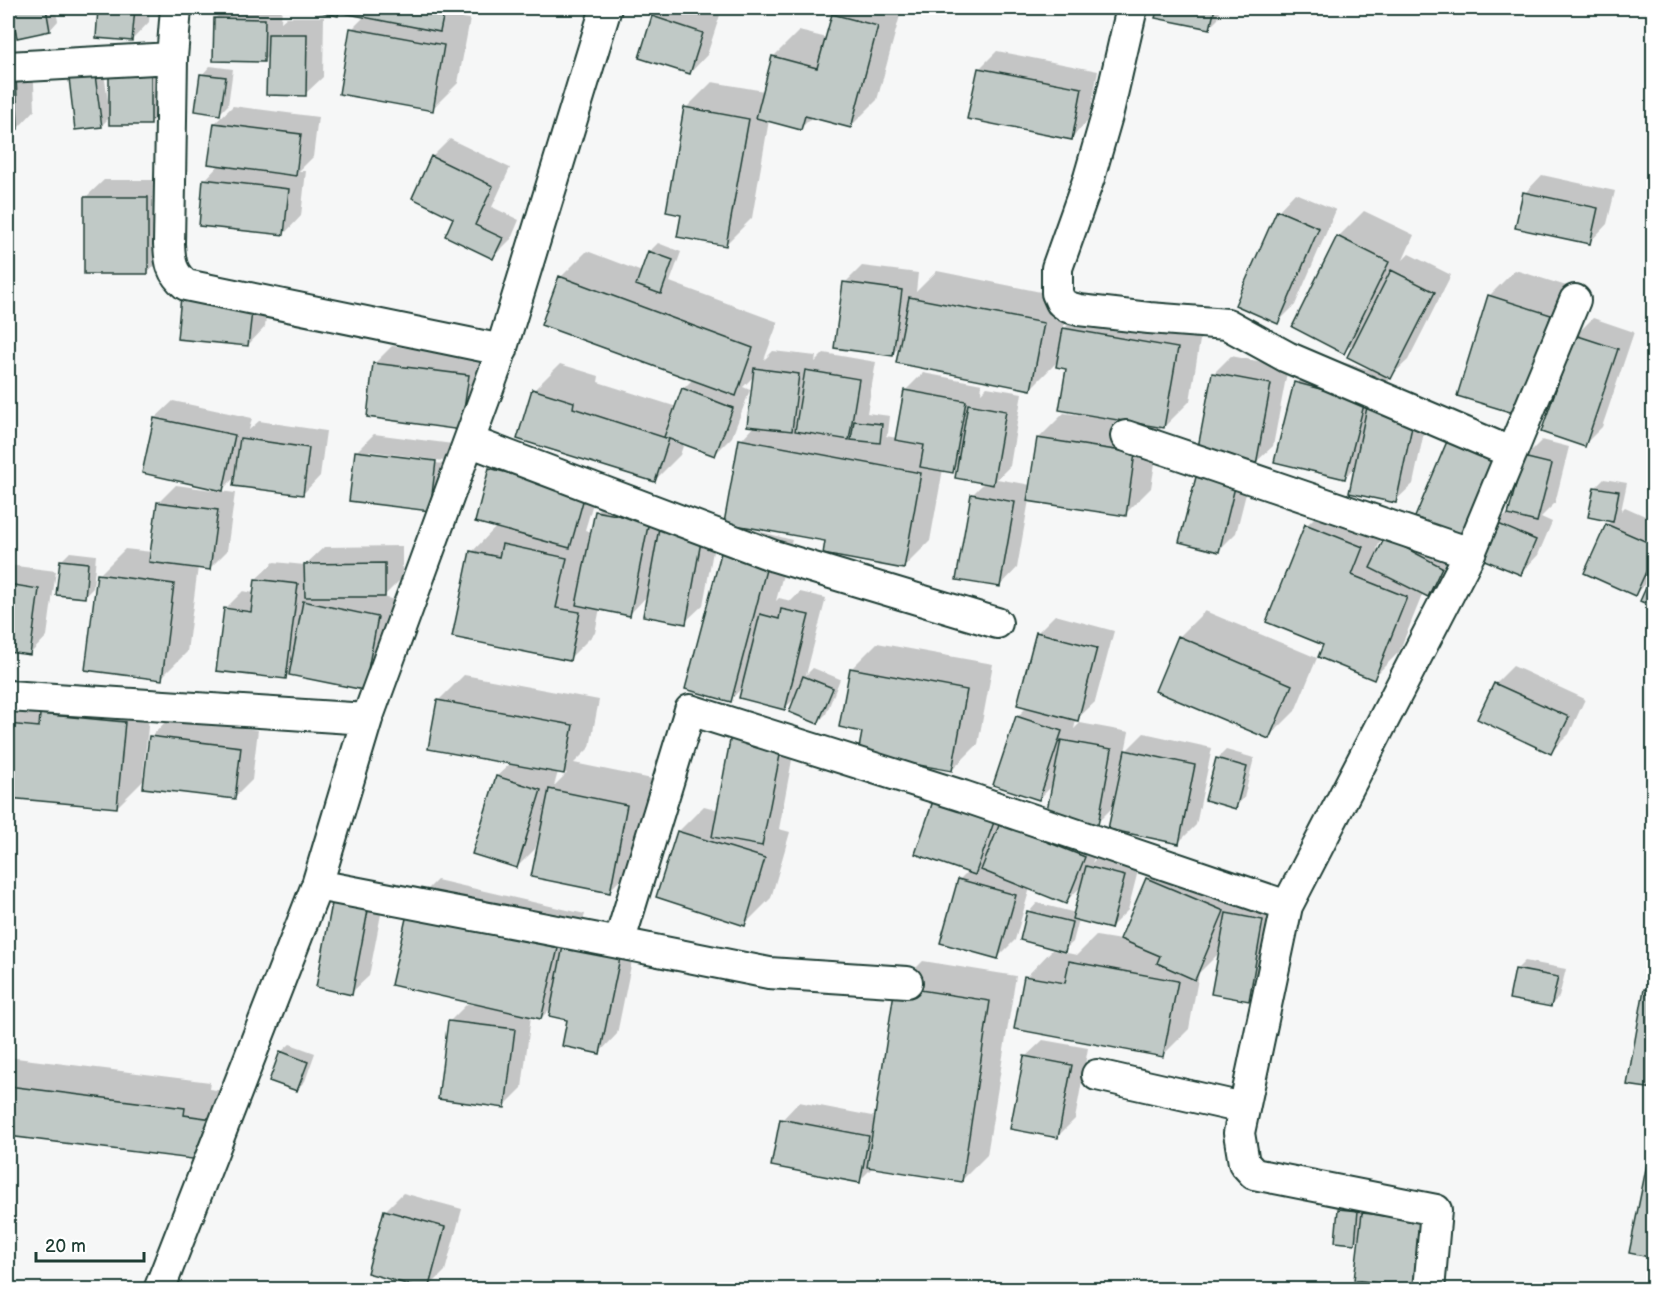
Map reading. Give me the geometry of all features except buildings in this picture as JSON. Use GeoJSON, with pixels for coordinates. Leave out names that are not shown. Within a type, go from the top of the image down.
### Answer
{"type":"FeatureCollection","features":[{"type":"Feature","properties":{"kind":"street"},"geometry":{"type":"LineString","coordinates":[[176,8],[172,58],[169,244],[170,264],[176,277],[186,285],[501,350]]}},
{"type":"Feature","properties":{"kind":"street"},"geometry":{"type":"LineString","coordinates":[[159,1290],[317,885],[367,719],[501,350],[606,8]]}},
{"type":"Feature","properties":{"kind":"street"},"geometry":{"type":"LineString","coordinates":[[1132,8],[1108,112],[1089,178],[1057,268],[1056,292],[1060,302],[1079,310],[1227,324],[1287,357],[1510,452]]}},
{"type":"Feature","properties":{"kind":"street"},"geometry":{"type":"LineString","coordinates":[[8,67],[172,58]]}},
{"type":"Feature","properties":{"kind":"street"},"geometry":{"type":"LineString","coordinates":[[1429,1290],[1436,1210],[1254,1174],[1244,1163],[1239,1133],[1287,906],[1470,553],[1575,300]]}},
{"type":"Feature","properties":{"kind":"street"},"geometry":{"type":"LineString","coordinates":[[1126,436],[1470,553]]}},
{"type":"Feature","properties":{"kind":"street"},"geometry":{"type":"LineString","coordinates":[[469,441],[774,556],[997,623]]}},
{"type":"Feature","properties":{"kind":"street"},"geometry":{"type":"LineString","coordinates":[[8,696],[367,719]]}},
{"type":"Feature","properties":{"kind":"street"},"geometry":{"type":"LineString","coordinates":[[619,943],[690,710],[963,796],[1287,906]]}},
{"type":"Feature","properties":{"kind":"street"},"geometry":{"type":"LineString","coordinates":[[317,885],[769,973],[907,982]]}},
{"type":"Feature","properties":{"kind":"street"},"geometry":{"type":"LineString","coordinates":[[1097,1075],[1243,1107]]}}]}
